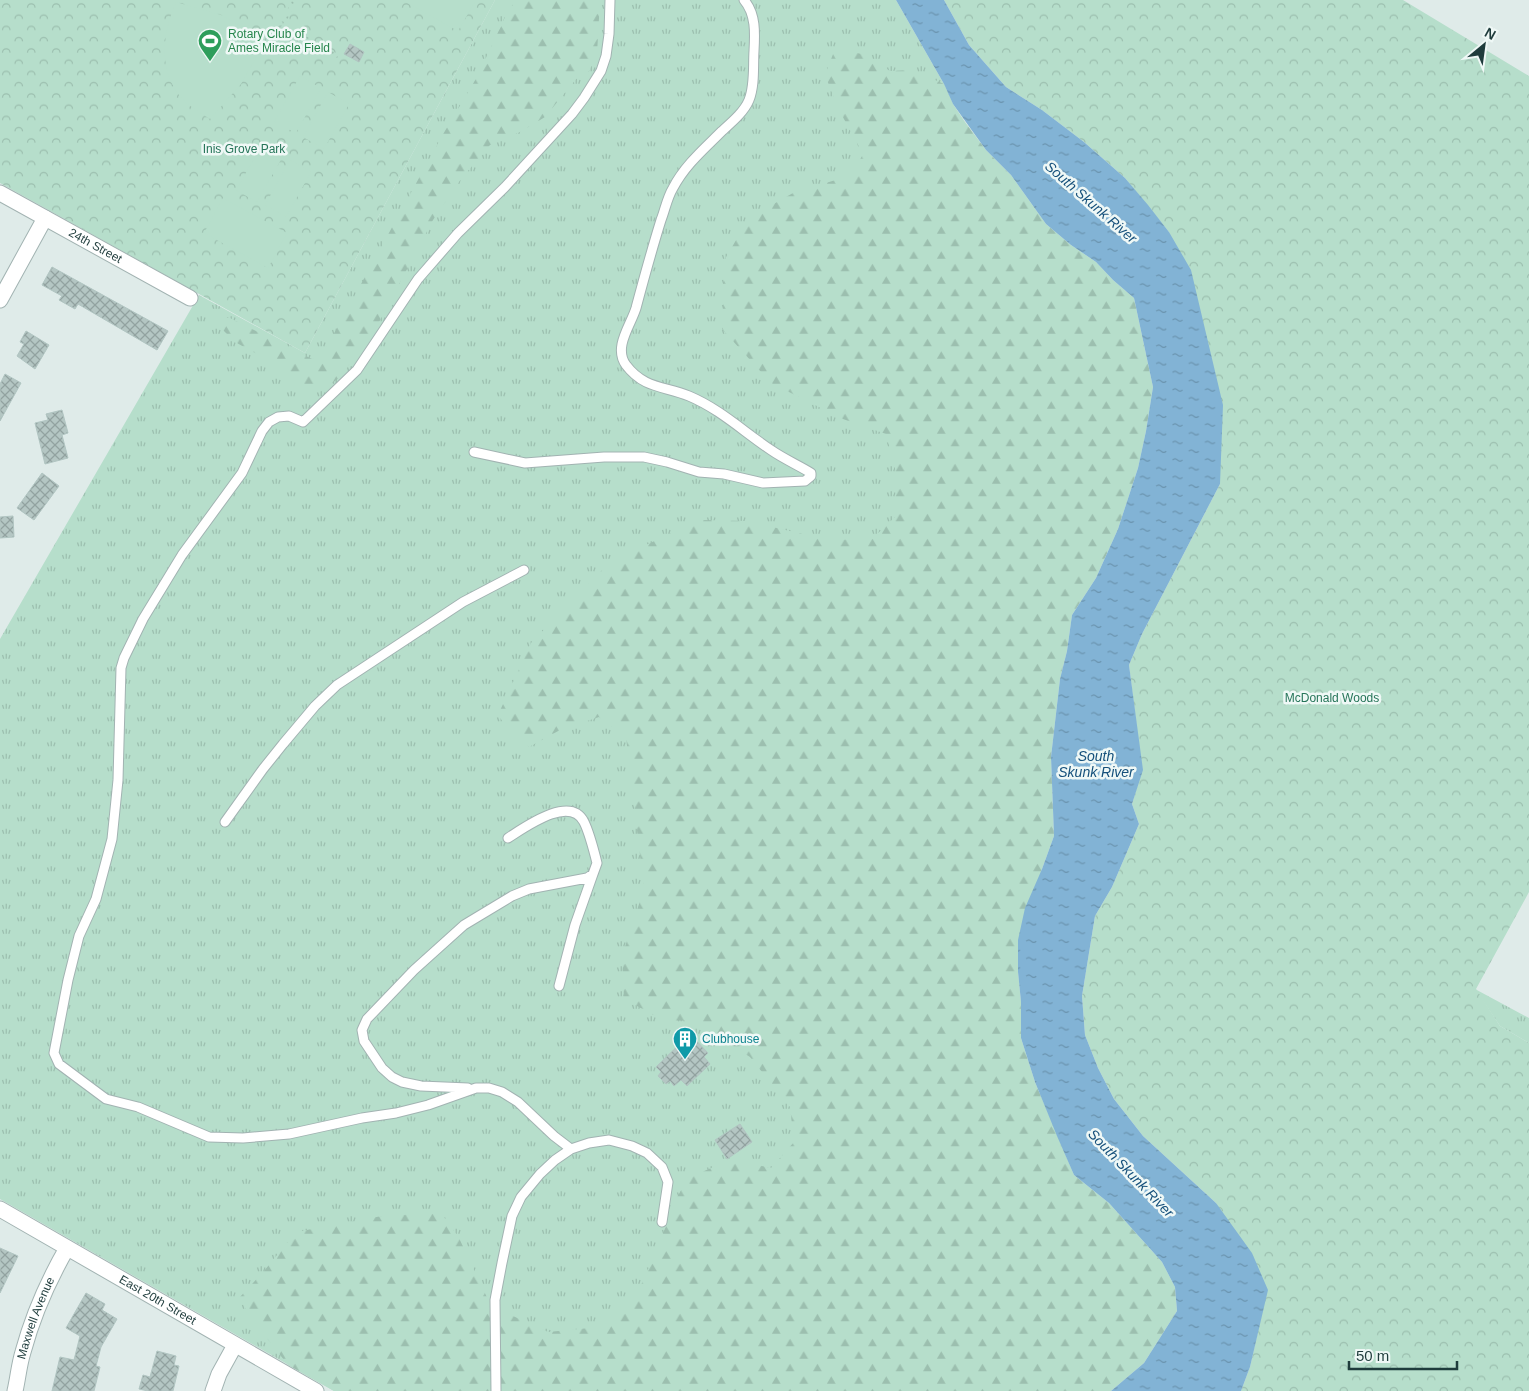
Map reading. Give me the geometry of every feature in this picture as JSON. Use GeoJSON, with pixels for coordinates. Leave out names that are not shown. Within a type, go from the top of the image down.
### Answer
{"type":"FeatureCollection","features":[{"type":"Feature","properties":{"kind":"street","name":"24th Street"},"geometry":{"type":"LineString","coordinates":[[0,193],[190,298]]}},
{"type":"Feature","properties":{"kind":"street"},"geometry":{"type":"LineString","coordinates":[[0,300],[45,218]]}},
{"type":"Feature","properties":{"kind":"street","name":"East 20th Street"},"geometry":{"type":"LineString","coordinates":[[0,1209],[316,1391]]}},
{"type":"Feature","properties":{"kind":"street","name":"Maxwell Avenue"},"geometry":{"type":"LineString","coordinates":[[15,1391],[22,1353],[38,1306],[51,1276],[67,1248]]}},
{"type":"Feature","properties":{"kind":"street"},"geometry":{"type":"LineString","coordinates":[[213,1391],[219,1374],[236,1345]]}},
{"type":"Feature","properties":{"kind":"lane"},"geometry":{"type":"LineString","coordinates":[[476,1088],[428,1105],[396,1113],[288,1134],[222,1138],[209,1136],[138,1107],[106,1099],[59,1064],[54,1053],[79,936],[96,900],[112,839],[118,780],[121,668],[143,619],[196,535],[242,473],[262,431],[269,422],[278,416],[289,416],[303,422],[357,370],[418,279],[458,233],[505,188],[580,103],[601,71],[606,56],[610,0]]}},
{"type":"Feature","properties":{"kind":"lane"},"geometry":{"type":"LineString","coordinates":[[474,452],[525,463],[604,457],[644,457],[710,475],[724,474],[763,483],[805,481],[811,476],[811,473],[773,452],[715,410],[688,396],[654,387],[643,380],[622,358],[623,339],[636,308],[650,253],[672,190],[688,166],[738,116],[749,100],[752,88],[755,36],[754,20],[749,6],[744,0]]}},
{"type":"Feature","properties":{"kind":"lane"},"geometry":{"type":"LineString","coordinates":[[225,822],[272,756],[315,706],[338,685],[463,602],[524,570]]}},
{"type":"Feature","properties":{"kind":"lane"},"geometry":{"type":"LineString","coordinates":[[508,838],[546,816],[555,813],[570,812],[577,814],[584,821],[597,863],[574,926],[560,986]]}},
{"type":"Feature","properties":{"kind":"lane"},"geometry":{"type":"LineString","coordinates":[[571,1150],[518,1102],[502,1092],[488,1088],[421,1086],[402,1082],[392,1077],[382,1068],[364,1041],[362,1030],[367,1019],[414,970],[464,925],[512,896],[530,889],[587,878],[593,874]]}},
{"type":"Feature","properties":{"kind":"lane"},"geometry":{"type":"LineString","coordinates":[[496,1391],[495,1300],[512,1216],[521,1198],[540,1174],[555,1160],[571,1150],[589,1143],[609,1140],[632,1146],[647,1153],[662,1168],[668,1182],[662,1222]]}},
{"type":"Feature","properties":{"kind":"green space","name":"Inis Grove Park"},"geometry":{"type":"Polygon","coordinates":[[[0,0],[495,0],[305,353],[0,183],[0,0]]]}},
{"type":"Feature","properties":{"kind":"green space"},"geometry":{"type":"Polygon","coordinates":[[[283,0],[291,0],[295,4],[286,25],[339,55],[337,58],[281,27],[283,23],[281,21],[290,5],[283,0]]]}},
{"type":"Feature","properties":{"kind":"green space"},"geometry":{"type":"Polygon","coordinates":[[[402,0],[476,0],[458,31],[402,0]]]}},
{"type":"Feature","properties":{"kind":"green space"},"geometry":{"type":"Polygon","coordinates":[[[495,0],[896,0],[944,84],[953,104],[978,1244],[334,1391],[0,1199],[0,639],[199,295],[305,353],[495,0]]]}},
{"type":"Feature","properties":{"kind":"green space"},"geometry":{"type":"Polygon","coordinates":[[[516,0],[600,0],[597,54],[589,71],[577,78],[545,117],[520,132],[490,145],[461,179],[433,220],[378,324],[340,377],[326,388],[307,390],[257,354],[235,342],[220,327],[222,318],[230,318],[312,359],[318,358],[326,348],[442,136],[477,77],[506,15],[516,0]]]}},
{"type":"Feature","properties":{"kind":"green space","name":"McDonald Woods"},"geometry":{"type":"Polygon","coordinates":[[[944,0],[1403,0],[1529,76],[1529,892],[1476,989],[1500,1026],[1529,1043],[1529,1391],[1241,1391],[1250,1367],[1258,1331],[1216,1203],[1143,1136],[1114,1099],[1098,1068],[1085,1035],[1082,996],[1095,916],[1112,887],[1139,824],[1132,804],[1142,770],[1129,665],[1142,634],[1220,484],[1169,232],[1125,178],[1084,142],[1042,110],[1006,87],[969,45],[944,0]]]}},
{"type":"Feature","properties":{"kind":"green space","name":"Rotary Club of Ames Miracle Field"},"geometry":{"type":"Polygon","coordinates":[[[176,2],[221,15],[259,36],[262,47],[241,84],[210,119],[182,99],[172,84],[168,73],[165,61],[166,37],[176,2]]]}},
{"type":"Feature","properties":{"kind":"green space"},"geometry":{"type":"Polygon","coordinates":[[[835,49],[862,54],[890,71],[912,70],[944,84],[953,104],[965,122],[986,150],[1011,175],[1046,224],[1071,245],[1096,262],[1134,298],[1153,387],[1146,431],[1138,468],[1118,529],[1096,578],[1072,615],[1067,651],[1060,679],[1051,757],[1054,836],[1042,869],[1018,972],[1021,1002],[1021,1038],[1035,1082],[1074,1175],[1109,1203],[1162,1262],[1175,1287],[1177,1311],[1144,1363],[1111,1391],[334,1391],[288,1365],[255,1323],[239,1298],[296,1232],[382,1216],[441,1213],[459,1238],[491,1306],[548,1332],[600,1327],[634,1301],[658,1247],[675,1201],[688,1178],[732,1159],[771,1168],[794,1142],[790,1107],[750,1057],[693,1021],[663,1020],[624,999],[622,956],[644,889],[626,737],[599,717],[560,730],[529,747],[511,733],[498,715],[531,643],[602,570],[646,545],[699,520],[747,521],[828,540],[872,539],[896,516],[895,467],[886,434],[843,419],[771,383],[722,329],[725,259],[749,218],[793,193],[852,175],[863,154],[838,108],[825,75],[835,49]]]}},
{"type":"Feature","properties":{"kind":"green space"},"geometry":{"type":"Polygon","coordinates":[[[300,76],[321,88],[296,133],[274,122],[300,76]]]}},
{"type":"Feature","properties":{"kind":"green space"},"geometry":{"type":"Polygon","coordinates":[[[328,92],[349,104],[324,149],[303,137],[328,92]]]}},
{"type":"Feature","properties":{"kind":"green space"},"geometry":{"type":"Polygon","coordinates":[[[262,145],[283,156],[257,202],[236,190],[262,145]]]}},
{"type":"Feature","properties":{"kind":"green space"},"geometry":{"type":"Polygon","coordinates":[[[290,160],[311,172],[286,217],[265,205],[290,160]]]}},
{"type":"Feature","properties":{"kind":"green space"},"geometry":{"type":"Polygon","coordinates":[[[223,198],[287,233],[268,268],[204,233],[223,198]]]}},
{"type":"Feature","properties":{"kind":"green space"},"geometry":{"type":"Polygon","coordinates":[[[1475,989],[1529,1018],[1529,1043],[1500,1026],[1475,989]]]}},
{"type":"Feature","properties":{"kind":"water","name":"South Skunk River"},"geometry":{"type":"Polygon","coordinates":[[[896,0],[944,0],[969,45],[1006,87],[1042,110],[1084,142],[1125,178],[1169,232],[1191,270],[1223,405],[1220,484],[1142,634],[1129,665],[1143,770],[1132,804],[1139,824],[1112,887],[1095,916],[1082,996],[1085,1035],[1098,1068],[1114,1099],[1143,1136],[1216,1203],[1252,1253],[1268,1290],[1250,1367],[1241,1391],[1111,1391],[1144,1363],[1177,1311],[1175,1287],[1162,1262],[1109,1203],[1074,1175],[1035,1082],[1021,1038],[1018,940],[1025,908],[1054,836],[1051,757],[1060,679],[1067,651],[1072,615],[1096,578],[1118,529],[1138,468],[1153,387],[1134,298],[1096,262],[1071,245],[1046,224],[1011,175],[986,150],[953,104],[944,84],[896,0]]]}},
{"type":"Feature","properties":{"kind":"building"},"geometry":{"type":"Polygon","coordinates":[[[350,44],[364,52],[359,62],[344,54],[350,44]]]}},
{"type":"Feature","properties":{"kind":"building"},"geometry":{"type":"Polygon","coordinates":[[[52,267],[168,331],[157,350],[78,304],[75,309],[59,300],[62,296],[42,285],[52,267]]]}},
{"type":"Feature","properties":{"kind":"building"},"geometry":{"type":"Polygon","coordinates":[[[26,331],[49,345],[35,369],[17,356],[24,344],[20,342],[26,331]]]}},
{"type":"Feature","properties":{"kind":"building"},"geometry":{"type":"Polygon","coordinates":[[[5,374],[21,383],[0,421],[0,384],[5,374]]]}},
{"type":"Feature","properties":{"kind":"building"},"geometry":{"type":"Polygon","coordinates":[[[62,410],[68,433],[62,435],[68,458],[45,464],[35,423],[48,420],[46,414],[62,410]]]}},
{"type":"Feature","properties":{"kind":"building"},"geometry":{"type":"Polygon","coordinates":[[[42,473],[59,486],[34,520],[17,508],[42,473]]]}},
{"type":"Feature","properties":{"kind":"building"},"geometry":{"type":"Polygon","coordinates":[[[13,516],[14,537],[0,538],[0,517],[13,516]]]}},
{"type":"Feature","properties":{"kind":"building","name":"Clubhouse"},"geometry":{"type":"Polygon","coordinates":[[[690,1034],[708,1053],[704,1057],[710,1064],[687,1086],[681,1080],[674,1086],[670,1081],[666,1084],[658,1076],[661,1072],[656,1067],[690,1034]]]}},
{"type":"Feature","properties":{"kind":"building"},"geometry":{"type":"Polygon","coordinates":[[[740,1124],[752,1142],[727,1159],[715,1140],[740,1124]]]}},
{"type":"Feature","properties":{"kind":"building"},"geometry":{"type":"Polygon","coordinates":[[[0,1248],[18,1256],[0,1293],[0,1248]]]}},
{"type":"Feature","properties":{"kind":"building"},"geometry":{"type":"Polygon","coordinates":[[[86,1293],[105,1304],[102,1310],[117,1319],[101,1347],[96,1366],[100,1367],[94,1391],[52,1391],[60,1357],[74,1360],[80,1336],[66,1328],[86,1293]]]}},
{"type":"Feature","properties":{"kind":"building"},"geometry":{"type":"Polygon","coordinates":[[[157,1351],[176,1356],[174,1365],[179,1366],[173,1391],[139,1389],[143,1375],[150,1377],[157,1351]]]}},
{"type":"Feature","properties":{"kind":"place","name":"Rotary Club of Ames Miracle Field"},"geometry":{"type":"Point","coordinates":[210,62]}},
{"type":"Feature","properties":{"kind":"place","name":"Clubhouse"},"geometry":{"type":"Point","coordinates":[685,1060]}}]}
